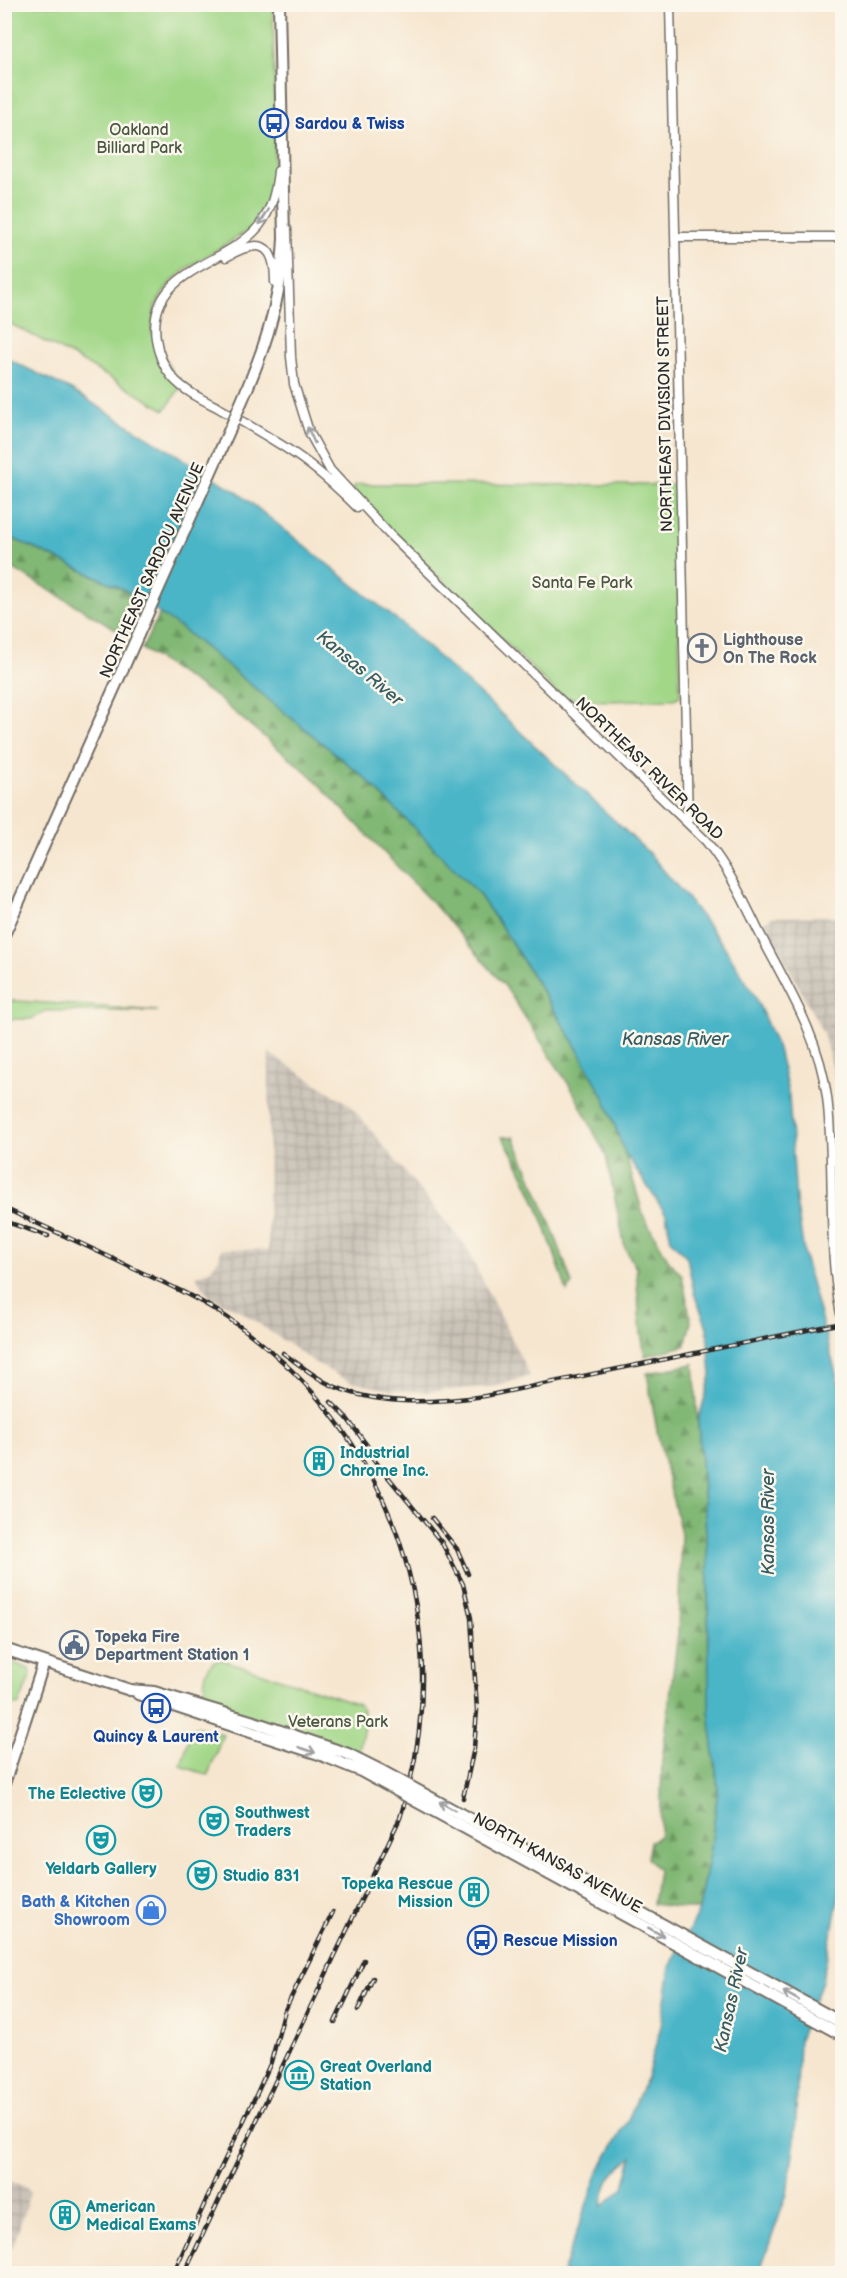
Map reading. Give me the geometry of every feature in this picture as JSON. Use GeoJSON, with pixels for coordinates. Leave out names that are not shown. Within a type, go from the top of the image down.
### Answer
{"type":"FeatureCollection","features":[{"type":"Feature","properties":{"kind":"main road","name":"NORTHEAST SARDOU AVENUE"},"geometry":{"type":"LineString","coordinates":[[4,935],[234,420],[265,344],[276,306],[282,268],[279,4]]}},
{"type":"Feature","properties":{"kind":"main road"},"geometry":{"type":"LineString","coordinates":[[4,1649],[130,1689],[143,1697],[253,1727]]}},
{"type":"Feature","properties":{"kind":"main road"},"geometry":{"type":"LineString","coordinates":[[4,1784],[44,1662]]}},
{"type":"Feature","properties":{"kind":"main road","name":"NORTH KANSAS AVENUE"},"geometry":{"type":"LineString","coordinates":[[253,1727],[326,1745],[380,1770],[843,2024]]}},
{"type":"Feature","properties":{"kind":"main road","name":"NORTH KANSAS AVENUE"},"geometry":{"type":"LineString","coordinates":[[253,1727],[361,1771],[843,2035]]}},
{"type":"Feature","properties":{"kind":"street","name":"NORTHEAST DIVISION STREET"},"geometry":{"type":"LineString","coordinates":[[670,4],[688,823]]}},
{"type":"Feature","properties":{"kind":"street"},"geometry":{"type":"LineString","coordinates":[[281,141],[277,189],[264,219],[252,233],[183,276],[167,293],[157,316],[155,327],[157,347],[165,366],[182,386],[296,454],[389,534]]}},
{"type":"Feature","properties":{"kind":"street","name":"NORTHEAST SARDOU AVENUE"},"geometry":{"type":"LineString","coordinates":[[283,205],[289,239],[291,357],[296,391],[315,445],[330,470],[342,484]]}},
{"type":"Feature","properties":{"kind":"street"},"geometry":{"type":"LineString","coordinates":[[675,237],[843,237]]}},
{"type":"Feature","properties":{"kind":"street"},"geometry":{"type":"LineString","coordinates":[[276,306],[275,263],[271,255],[260,246],[240,249],[187,280],[173,294],[165,308],[160,327],[161,340],[168,363],[186,384],[293,447],[342,484]]}},
{"type":"Feature","properties":{"kind":"street","name":"NORTHEAST RIVER ROAD"},"geometry":{"type":"LineString","coordinates":[[342,484],[389,534],[688,823],[714,851],[743,898],[803,1016],[819,1060],[828,1112],[833,1263],[843,1319]]}},
{"type":"Feature","properties":{"kind":"shaded area"},"geometry":{"type":"Polygon","coordinates":[[[842,916],[842,1122],[836,1080],[823,1033],[765,922],[772,917],[842,916]]]}},
{"type":"Feature","properties":{"kind":"shaded area"},"geometry":{"type":"Polygon","coordinates":[[[269,1053],[350,1105],[465,1245],[530,1376],[496,1386],[425,1392],[391,1390],[350,1382],[314,1362],[239,1310],[210,1297],[196,1276],[210,1270],[219,1258],[221,1249],[268,1250],[269,1053]]]}},
{"type":"Feature","properties":{"kind":"shaded area"},"geometry":{"type":"Polygon","coordinates":[[[5,2180],[27,2187],[30,2193],[13,2247],[5,2244],[5,2180]]]}},
{"type":"Feature","properties":{"kind":"green space","name":"Oakland Billiard Park"},"geometry":{"type":"Polygon","coordinates":[[[4,5],[273,5],[275,130],[272,189],[266,205],[251,229],[187,268],[170,283],[155,306],[152,332],[180,388],[165,410],[76,358],[5,321],[4,5]]]}},
{"type":"Feature","properties":{"kind":"green space","name":"Santa Fe Park"},"geometry":{"type":"Polygon","coordinates":[[[361,484],[676,485],[678,487],[680,696],[674,699],[598,701],[559,695],[353,493],[354,486],[361,484]]]}},
{"type":"Feature","properties":{"kind":"green space"},"geometry":{"type":"Polygon","coordinates":[[[5,535],[123,589],[142,601],[126,635],[5,564],[5,535]]]}},
{"type":"Feature","properties":{"kind":"green space"},"geometry":{"type":"Polygon","coordinates":[[[160,613],[365,778],[478,893],[569,1034],[604,1097],[625,1153],[644,1217],[669,1261],[682,1275],[691,1322],[685,1346],[645,1356],[640,1327],[636,1268],[625,1248],[606,1156],[573,1091],[505,986],[438,909],[310,775],[215,696],[142,649],[160,613]]]}},
{"type":"Feature","properties":{"kind":"green space"},"geometry":{"type":"Polygon","coordinates":[[[4,1000],[157,1011],[45,1011],[31,1019],[5,1019],[4,1000]]]}},
{"type":"Feature","properties":{"kind":"green space"},"geometry":{"type":"Polygon","coordinates":[[[502,1137],[514,1137],[530,1174],[572,1284],[567,1291],[547,1231],[523,1173],[502,1137]]]}},
{"type":"Feature","properties":{"kind":"green space"},"geometry":{"type":"Polygon","coordinates":[[[694,1364],[708,1560],[709,1710],[718,1789],[711,1848],[699,1910],[653,1904],[658,1870],[647,1858],[650,1842],[660,1835],[662,1761],[678,1633],[681,1534],[657,1431],[647,1373],[694,1364]]]}},
{"type":"Feature","properties":{"kind":"green space"},"geometry":{"type":"Polygon","coordinates":[[[5,1660],[30,1669],[31,1674],[19,1705],[5,1704],[5,1660]]]}},
{"type":"Feature","properties":{"kind":"green space","name":"Veterans Park"},"geometry":{"type":"Polygon","coordinates":[[[223,1660],[359,1704],[364,1722],[358,1755],[240,1713],[208,1698],[204,1683],[206,1673],[215,1661],[223,1660]]]}},
{"type":"Feature","properties":{"kind":"green space"},"geometry":{"type":"Polygon","coordinates":[[[197,1727],[223,1734],[208,1775],[181,1766],[191,1730],[197,1727]]]}},
{"type":"Feature","properties":{"kind":"water","name":"Kansas River"},"geometry":{"type":"Polygon","coordinates":[[[4,357],[73,391],[236,491],[401,623],[648,852],[724,946],[755,996],[778,1049],[789,1096],[796,1201],[806,1264],[842,1395],[842,1881],[822,1981],[799,2040],[795,2140],[787,2194],[759,2273],[562,2273],[598,2172],[626,2124],[647,2077],[661,2026],[670,1967],[699,1910],[711,1848],[718,1789],[709,1710],[708,1560],[698,1421],[711,1376],[707,1327],[694,1293],[687,1257],[671,1240],[666,1214],[625,1153],[604,1097],[569,1034],[478,893],[365,778],[181,628],[123,589],[5,535],[4,357]],[[632,2157],[610,2178],[602,2207],[624,2187],[632,2157]]]}},
{"type":"Feature","properties":{"kind":"railway"},"geometry":{"type":"LineString","coordinates":[[4,1208],[205,1304],[228,1318],[285,1364],[333,1417],[371,1476],[399,1539],[416,1606],[422,1676],[417,1747],[400,1818],[184,2274]]}},
{"type":"Feature","properties":{"kind":"railway"},"geometry":{"type":"LineString","coordinates":[[4,1221],[48,1236]]}},
{"type":"Feature","properties":{"kind":"railway"},"geometry":{"type":"LineString","coordinates":[[283,1353],[325,1382],[363,1396],[404,1401],[445,1400],[485,1396],[842,1323]]}},
{"type":"Feature","properties":{"kind":"railway"},"geometry":{"type":"LineString","coordinates":[[331,1402],[346,1417],[369,1448]]}},
{"type":"Feature","properties":{"kind":"railway"},"geometry":{"type":"LineString","coordinates":[[362,1445],[442,1543],[463,1584],[471,1618],[477,1710],[474,1748],[463,1798]]}},
{"type":"Feature","properties":{"kind":"railway"},"geometry":{"type":"LineString","coordinates":[[432,1518],[457,1549],[468,1574]]}},
{"type":"Feature","properties":{"kind":"railway"},"geometry":{"type":"LineString","coordinates":[[173,2274],[271,2062],[285,2010],[333,1912]]}},
{"type":"Feature","properties":{"kind":"railway"},"geometry":{"type":"LineString","coordinates":[[335,2022],[364,1960]]}},
{"type":"Feature","properties":{"kind":"railway"},"geometry":{"type":"LineString","coordinates":[[358,2010],[373,1978]]}},
{"type":"Feature","properties":{"kind":"place","name":"Sardou & Twiss"},"geometry":{"type":"Point","coordinates":[274,123]}},
{"type":"Feature","properties":{"kind":"place","name":"Lighthouse On The Rock"},"geometry":{"type":"Point","coordinates":[702,648]}},
{"type":"Feature","properties":{"kind":"place","name":"Industrial Chrome Inc."},"geometry":{"type":"Point","coordinates":[319,1461]}},
{"type":"Feature","properties":{"kind":"place","name":"Topeka Fire Department Station 1"},"geometry":{"type":"Point","coordinates":[74,1645]}},
{"type":"Feature","properties":{"kind":"place","name":"Quincy & Laurent"},"geometry":{"type":"Point","coordinates":[156,1708]}},
{"type":"Feature","properties":{"kind":"place","name":"The Eclective"},"geometry":{"type":"Point","coordinates":[147,1793]}},
{"type":"Feature","properties":{"kind":"place","name":"Southwest Traders"},"geometry":{"type":"Point","coordinates":[214,1821]}},
{"type":"Feature","properties":{"kind":"place","name":"Yeldarb Gallery"},"geometry":{"type":"Point","coordinates":[101,1840]}},
{"type":"Feature","properties":{"kind":"place","name":"Studio 831"},"geometry":{"type":"Point","coordinates":[202,1875]}},
{"type":"Feature","properties":{"kind":"place","name":"Topeka Rescue Mission"},"geometry":{"type":"Point","coordinates":[474,1892]}},
{"type":"Feature","properties":{"kind":"place","name":"Bath & Kitchen Showroom"},"geometry":{"type":"Point","coordinates":[151,1910]}},
{"type":"Feature","properties":{"kind":"place","name":"Rescue Mission"},"geometry":{"type":"Point","coordinates":[482,1940]}},
{"type":"Feature","properties":{"kind":"place","name":"Great Overland Station"},"geometry":{"type":"Point","coordinates":[299,2075]}},
{"type":"Feature","properties":{"kind":"place","name":"American Medical Exams"},"geometry":{"type":"Point","coordinates":[65,2215]}}]}
